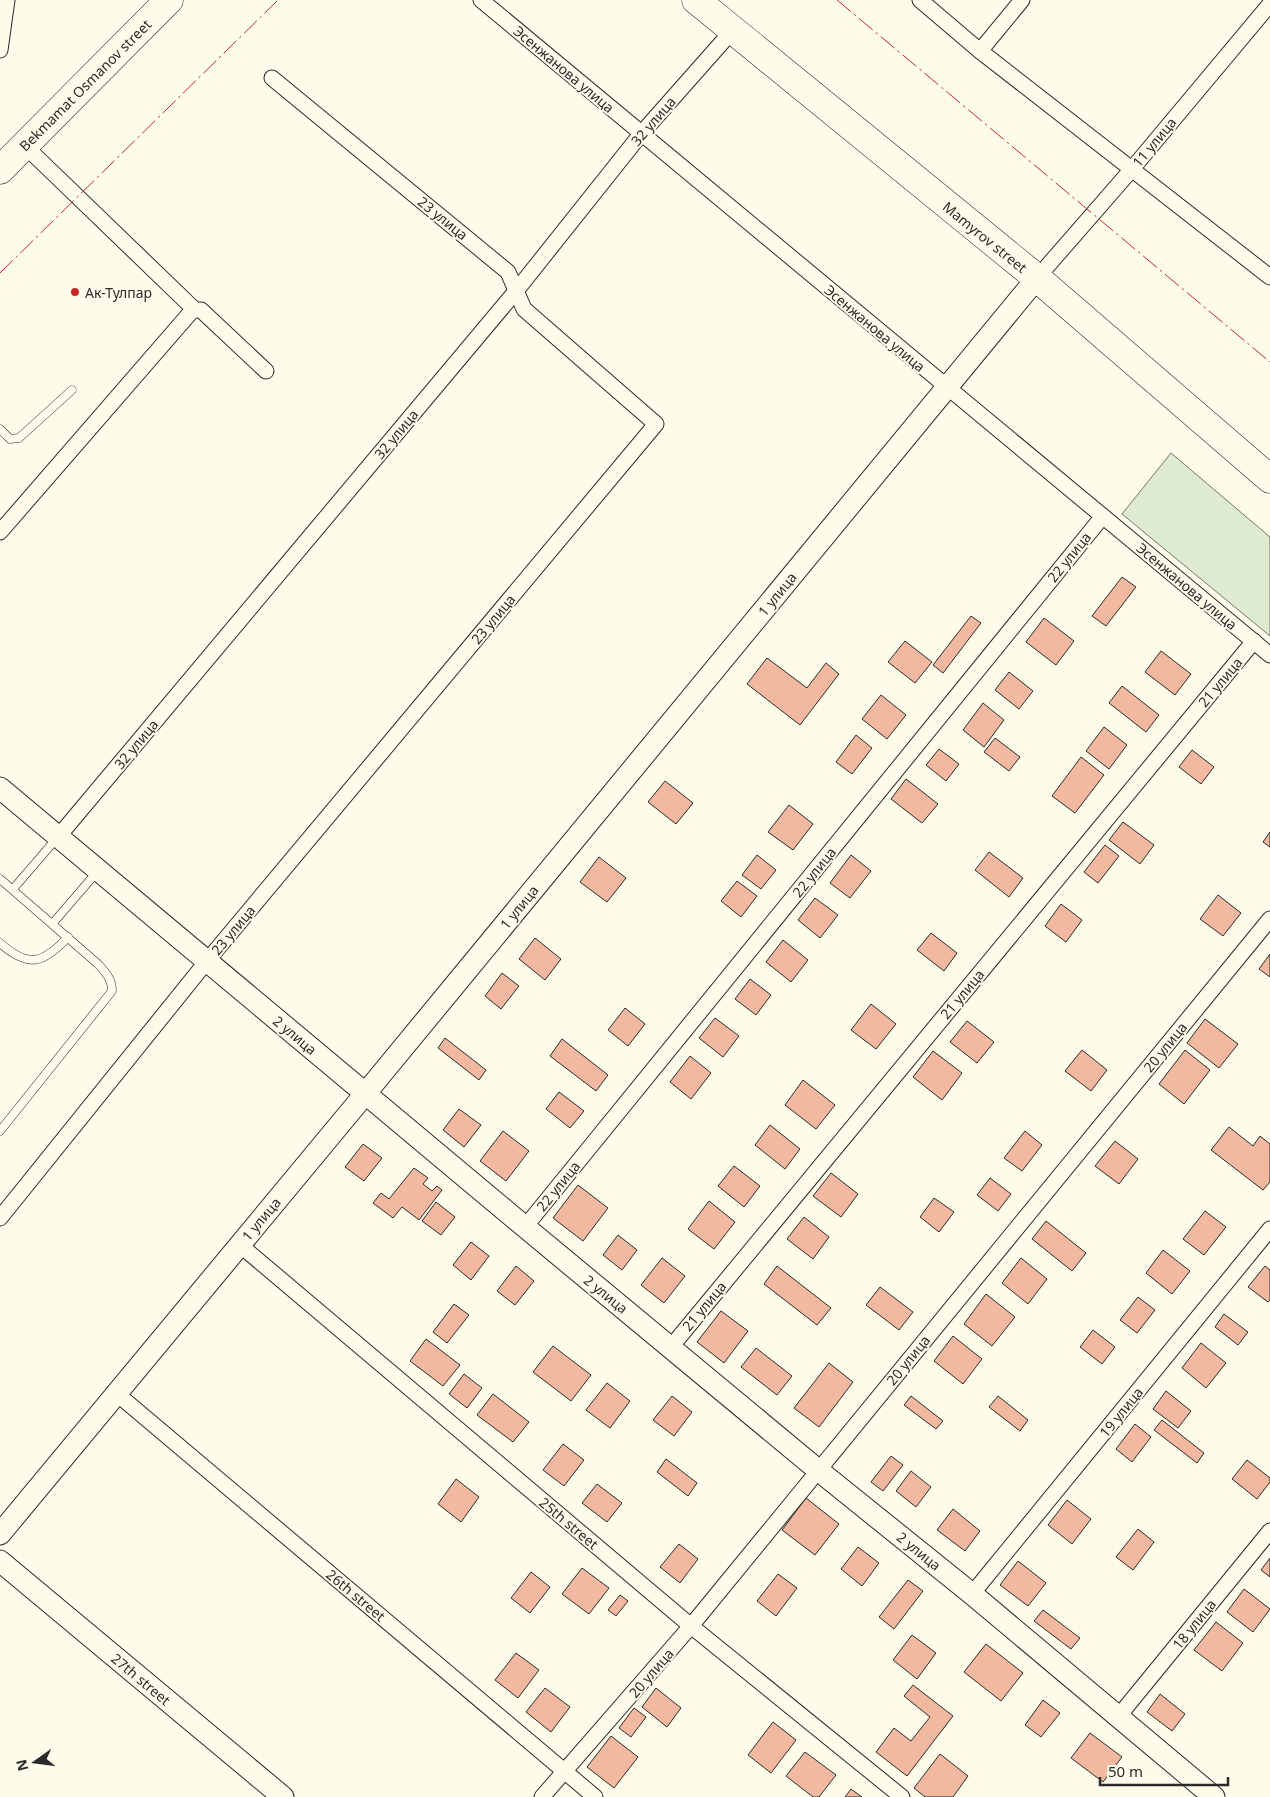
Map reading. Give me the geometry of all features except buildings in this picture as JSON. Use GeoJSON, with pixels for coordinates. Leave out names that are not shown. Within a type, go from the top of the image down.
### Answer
{"type":"FeatureCollection","features":[{"type":"Feature","properties":{"kind":"highway","name":"Bekmamat Osmanov street"},"geometry":{"type":"LineString","coordinates":[[1,166],[24,146],[169,0]]}},
{"type":"Feature","properties":{"kind":"highway","name":"Mamyrov street"},"geometry":{"type":"LineString","coordinates":[[696,0],[1037,278],[1270,479]]}},
{"type":"Feature","properties":{"kind":"street"},"geometry":{"type":"LineString","coordinates":[[0,50],[7,0]]}},
{"type":"Feature","properties":{"kind":"street","name":"Эсенжанова улица"},"geometry":{"type":"LineString","coordinates":[[481,0],[1270,655]]}},
{"type":"Feature","properties":{"kind":"street"},"geometry":{"type":"LineString","coordinates":[[920,0],[980,51],[1270,278]]}},
{"type":"Feature","properties":{"kind":"street"},"geometry":{"type":"LineString","coordinates":[[980,51],[1022,0]]}},
{"type":"Feature","properties":{"kind":"street","name":"11 улица"},"geometry":{"type":"LineString","coordinates":[[1037,278],[1132,169],[1270,4]]}},
{"type":"Feature","properties":{"kind":"street","name":"32 улица"},"geometry":{"type":"LineString","coordinates":[[58,837],[516,291],[641,134],[733,30]]}},
{"type":"Feature","properties":{"kind":"street","name":"23 улица"},"geometry":{"type":"LineString","coordinates":[[0,1218],[207,961],[656,424],[524,309],[508,272],[272,78]]}},
{"type":"Feature","properties":{"kind":"street"},"geometry":{"type":"LineString","coordinates":[[24,146],[195,310]]}},
{"type":"Feature","properties":{"kind":"street","name":"1 улица"},"geometry":{"type":"LineString","coordinates":[[0,1534],[1037,278]]}},
{"type":"Feature","properties":{"kind":"street"},"geometry":{"type":"LineString","coordinates":[[0,532],[191,312],[201,310],[266,371]]}},
{"type":"Feature","properties":{"kind":"street","name":"22 улица"},"geometry":{"type":"LineString","coordinates":[[525,1227],[1102,516]]}},
{"type":"Feature","properties":{"kind":"street","name":"21 улица"},"geometry":{"type":"LineString","coordinates":[[671,1347],[1254,642]]}},
{"type":"Feature","properties":{"kind":"street","name":"2 улица"},"geometry":{"type":"LineString","coordinates":[[0,788],[98,872],[525,1227],[818,1470],[972,1594],[1214,1797]]}},
{"type":"Feature","properties":{"kind":"street","name":"20 улица"},"geometry":{"type":"LineString","coordinates":[[542,1797],[691,1626],[1270,919]]}},
{"type":"Feature","properties":{"kind":"street","name":"19 улица"},"geometry":{"type":"LineString","coordinates":[[972,1594],[1270,1229]]}},
{"type":"Feature","properties":{"kind":"street","name":"25th street"},"geometry":{"type":"LineString","coordinates":[[240,1245],[691,1626],[902,1797]]}},
{"type":"Feature","properties":{"kind":"street","name":"26th street"},"geometry":{"type":"LineString","coordinates":[[116,1393],[596,1797]]}},
{"type":"Feature","properties":{"kind":"street","name":"18 улица"},"geometry":{"type":"LineString","coordinates":[[1118,1717],[1270,1531]]}},
{"type":"Feature","properties":{"kind":"street","name":"27th street"},"geometry":{"type":"LineString","coordinates":[[0,1561],[283,1797]]}},
{"type":"Feature","properties":{"kind":"lane"},"geometry":{"type":"LineString","coordinates":[[0,429],[10,438],[19,438],[72,390]]}},
{"type":"Feature","properties":{"kind":"lane"},"geometry":{"type":"LineString","coordinates":[[13,889],[58,837]]}},
{"type":"Feature","properties":{"kind":"lane"},"geometry":{"type":"LineString","coordinates":[[53,924],[98,872]]}},
{"type":"Feature","properties":{"kind":"lane"},"geometry":{"type":"LineString","coordinates":[[0,879],[98,964],[108,975],[112,983],[112,991],[0,1131]]}},
{"type":"Feature","properties":{"kind":"lane"},"geometry":{"type":"LineString","coordinates":[[0,943],[22,958],[36,960],[50,955],[68,937]]}},
{"type":"Feature","properties":{"kind":"green space"},"geometry":{"type":"Polygon","coordinates":[[[1171,453],[1270,537],[1270,636],[1122,514],[1171,453]]]}},
{"type":"Feature","properties":{"kind":"power"},"geometry":{"type":"LineString","coordinates":[[0,273],[278,0]]}},
{"type":"Feature","properties":{"kind":"power"},"geometry":{"type":"LineString","coordinates":[[837,0],[1270,362]]}},
{"type":"Feature","properties":{"kind":"place","name":"Ак-Тулпар"},"geometry":{"type":"Point","coordinates":[75,292]}}]}
